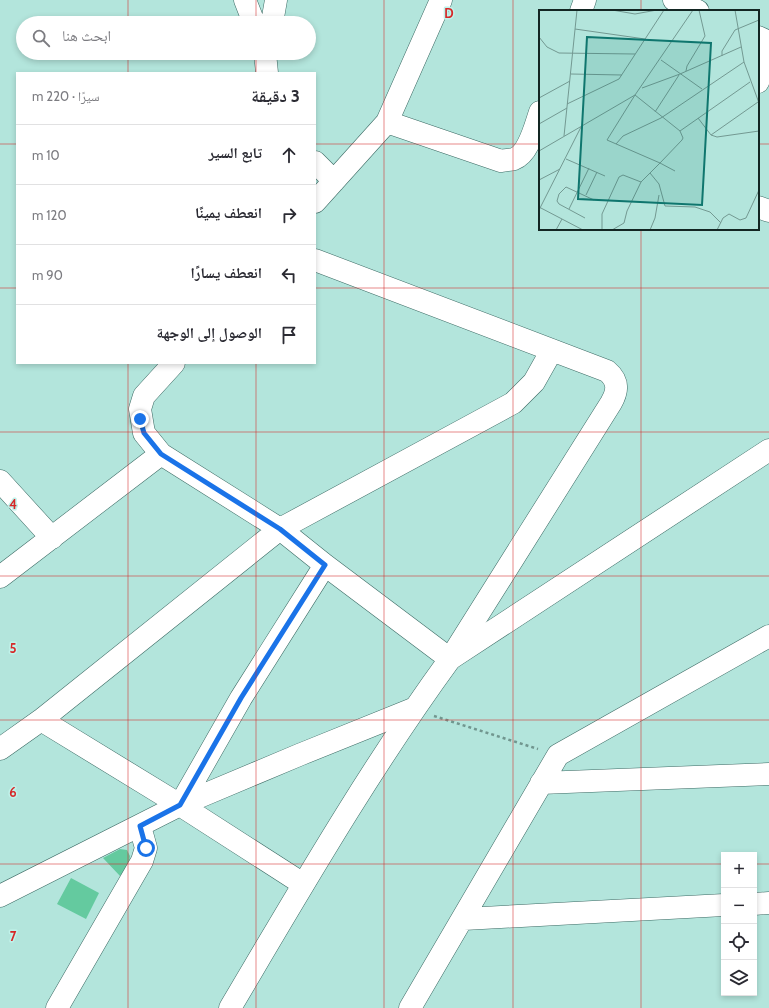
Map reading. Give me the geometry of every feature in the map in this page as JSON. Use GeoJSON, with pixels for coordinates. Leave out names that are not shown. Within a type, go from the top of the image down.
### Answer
{"type":"FeatureCollection","features":[{"type":"Feature","properties":{"kind":"street"},"geometry":{"type":"LineString","coordinates":[[245,0],[251,16]]}},
{"type":"Feature","properties":{"kind":"street"},"geometry":{"type":"LineString","coordinates":[[273,16],[276,0]]}},
{"type":"Feature","properties":{"kind":"street"},"geometry":{"type":"LineString","coordinates":[[316,201],[387,122],[442,0]]}},
{"type":"Feature","properties":{"kind":"street"},"geometry":{"type":"LineString","coordinates":[[581,10],[585,0]]}},
{"type":"Feature","properties":{"kind":"street"},"geometry":{"type":"LineString","coordinates":[[674,0],[696,10]]}},
{"type":"Feature","properties":{"kind":"street"},"geometry":{"type":"LineString","coordinates":[[759,37],[769,42]]}},
{"type":"Feature","properties":{"kind":"street"},"geometry":{"type":"LineString","coordinates":[[759,80],[769,56]]}},
{"type":"Feature","properties":{"kind":"street"},"geometry":{"type":"LineString","coordinates":[[387,122],[501,161],[514,159],[520,156],[525,148],[539,114]]}},
{"type":"Feature","properties":{"kind":"street"},"geometry":{"type":"LineString","coordinates":[[316,163],[334,181]]}},
{"type":"Feature","properties":{"kind":"street"},"geometry":{"type":"LineString","coordinates":[[759,207],[769,211]]}},
{"type":"Feature","properties":{"kind":"street"},"geometry":{"type":"LineString","coordinates":[[230,1008],[303,884],[413,709],[450,659],[615,396],[617,388],[616,381],[607,371],[316,260]]}},
{"type":"Feature","properties":{"kind":"street"},"geometry":{"type":"LineString","coordinates":[[0,749],[41,720],[280,529],[513,403],[534,382],[552,350]]}},
{"type":"Feature","properties":{"kind":"street"},"geometry":{"type":"LineString","coordinates":[[173,364],[144,396],[140,410],[144,433],[161,454],[280,529],[325,565],[450,659]]}},
{"type":"Feature","properties":{"kind":"street"},"geometry":{"type":"LineString","coordinates":[[450,659],[769,450]]}},
{"type":"Feature","properties":{"kind":"street"},"geometry":{"type":"LineString","coordinates":[[0,577],[161,454]]}},
{"type":"Feature","properties":{"kind":"street"},"geometry":{"type":"LineString","coordinates":[[0,481],[52,538]]}},
{"type":"Feature","properties":{"kind":"street"},"geometry":{"type":"LineString","coordinates":[[180,805],[241,698],[325,565]]}},
{"type":"Feature","properties":{"kind":"street"},"geometry":{"type":"LineString","coordinates":[[410,1008],[558,755],[769,636]]}},
{"type":"Feature","properties":{"kind":"street"},"geometry":{"type":"LineString","coordinates":[[0,896],[180,805],[413,709]]}},
{"type":"Feature","properties":{"kind":"street"},"geometry":{"type":"LineString","coordinates":[[41,720],[180,805],[303,884]]}},
{"type":"Feature","properties":{"kind":"street"},"geometry":{"type":"LineString","coordinates":[[541,783],[769,774]]}},
{"type":"Feature","properties":{"kind":"street"},"geometry":{"type":"LineString","coordinates":[[57,1008],[142,861],[146,848],[140,826]]}},
{"type":"Feature","properties":{"kind":"street"},"geometry":{"type":"LineString","coordinates":[[757,904],[769,903]]}},
{"type":"Feature","properties":{"kind":"street"},"geometry":{"type":"LineString","coordinates":[[464,918],[721,906]]}},
{"type":"Feature","properties":{"kind":"path"},"geometry":{"type":"LineString","coordinates":[[413,709],[558,755]]}},
{"type":"Feature","properties":{"kind":"building"},"geometry":{"type":"Polygon","coordinates":[[[120,849],[127,850],[130,856],[129,865],[120,876],[103,858],[120,849]]]}},
{"type":"Feature","properties":{"kind":"building"},"geometry":{"type":"Polygon","coordinates":[[[71,878],[99,893],[86,919],[57,904],[71,878]]]}},
{"type":"Feature","properties":{"kind":"route"},"geometry":{"type":"LineString","coordinates":[[140,419],[144,433],[161,454],[280,529],[325,565],[241,698],[180,805],[140,826],[146,848]]}}]}
